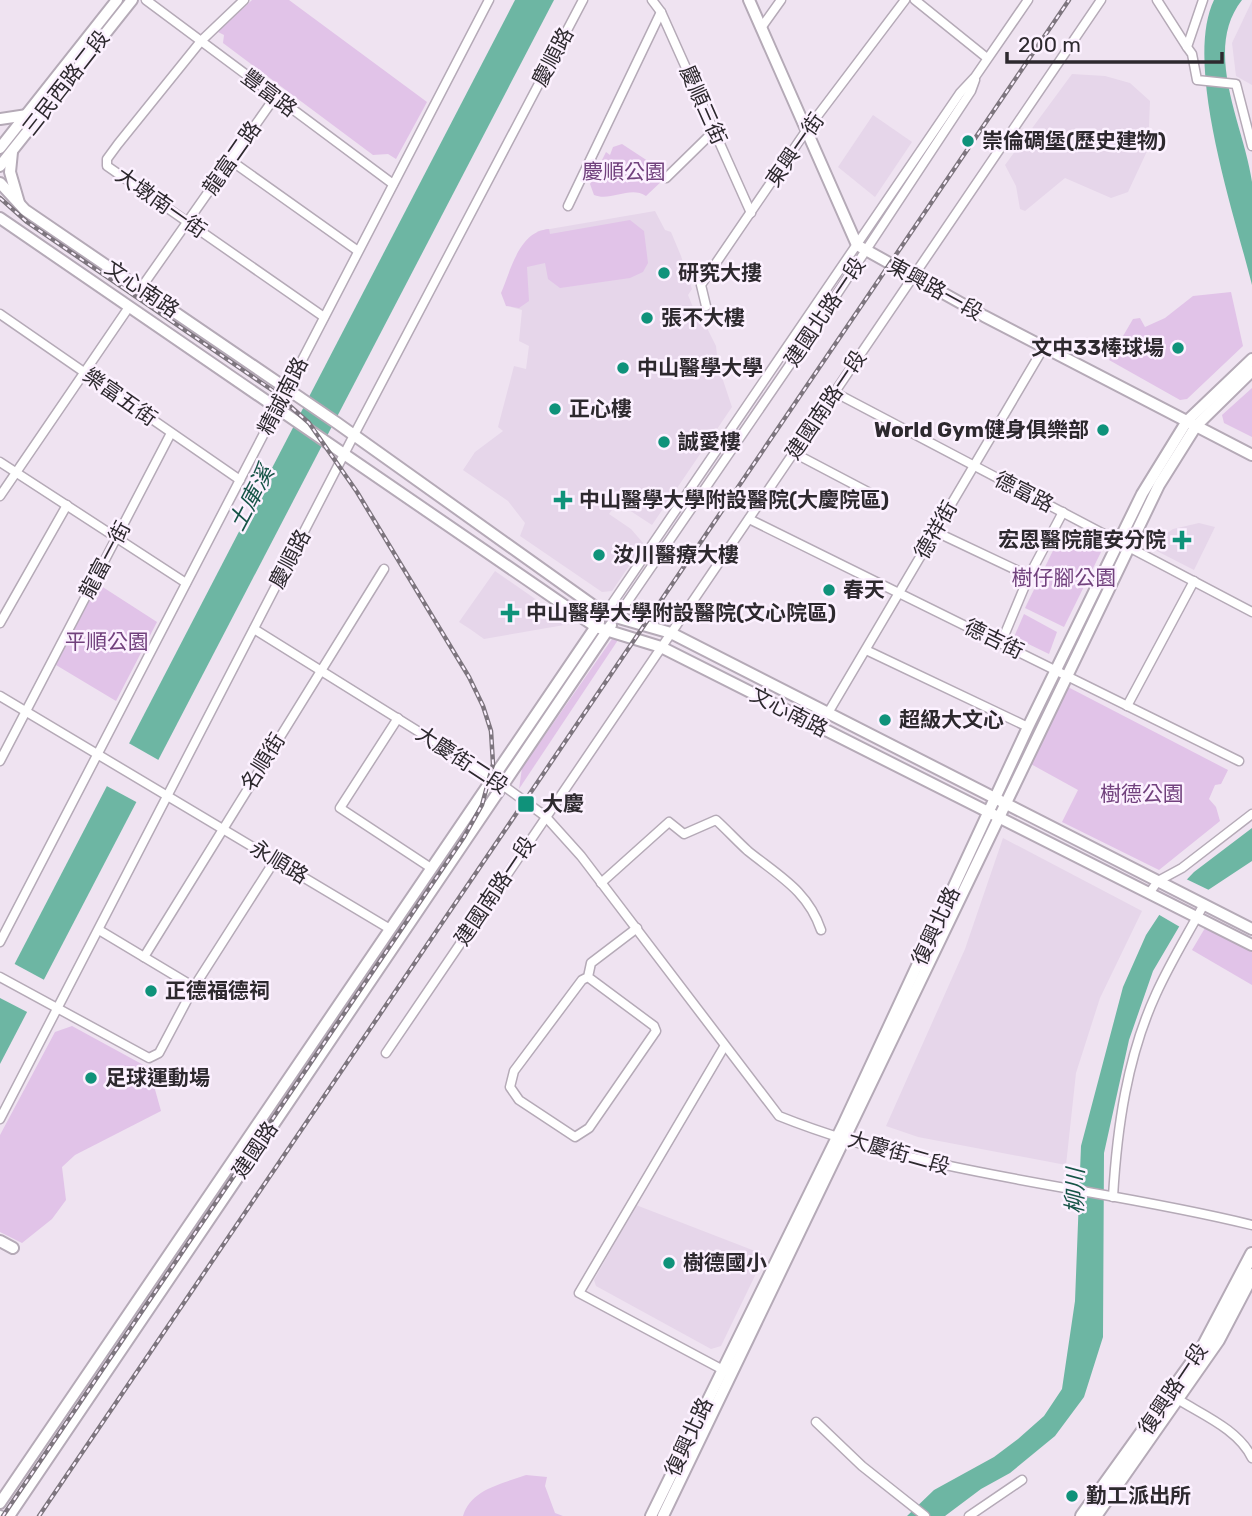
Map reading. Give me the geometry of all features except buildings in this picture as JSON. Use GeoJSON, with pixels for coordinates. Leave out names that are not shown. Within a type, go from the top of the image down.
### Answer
{"type":"FeatureCollection","features":[{"type":"Feature","properties":{"kind":"main road","name":"三民西路二段"},"geometry":{"type":"LineString","coordinates":[[0,148],[117,0]]}},
{"type":"Feature","properties":{"kind":"main road","name":"三民西路二段"},"geometry":{"type":"LineString","coordinates":[[0,166],[132,0]]}},
{"type":"Feature","properties":{"kind":"main road"},"geometry":{"type":"LineString","coordinates":[[749,0],[806,131],[862,248]]}},
{"type":"Feature","properties":{"kind":"main road"},"geometry":{"type":"LineString","coordinates":[[0,119],[27,115]]}},
{"type":"Feature","properties":{"kind":"main road"},"geometry":{"type":"LineString","coordinates":[[12,152],[10,172],[20,206]]}},
{"type":"Feature","properties":{"kind":"main road","name":"文心南路"},"geometry":{"type":"LineString","coordinates":[[0,183],[20,206],[354,435],[605,614],[671,633],[1252,929]]}},
{"type":"Feature","properties":{"kind":"main road","name":"文心南路"},"geometry":{"type":"LineString","coordinates":[[1,219],[596,627],[661,647],[1252,945]]}},
{"type":"Feature","properties":{"kind":"main road","name":"東興路一段"},"geometry":{"type":"LineString","coordinates":[[862,248],[912,277],[1252,455]]}},
{"type":"Feature","properties":{"kind":"main road","name":"復興北路"},"geometry":{"type":"LineString","coordinates":[[651,1516],[726,1372],[841,1137],[1123,545],[1192,424],[1252,359]]}},
{"type":"Feature","properties":{"kind":"main road","name":"復興北路"},"geometry":{"type":"LineString","coordinates":[[1192,424],[1252,371]]}},
{"type":"Feature","properties":{"kind":"main road","name":"建國北路一段"},"geometry":{"type":"LineString","coordinates":[[493,778],[605,614]]}},
{"type":"Feature","properties":{"kind":"main road","name":"建國北路一段"},"geometry":{"type":"LineString","coordinates":[[502,785],[617,617]]}},
{"type":"Feature","properties":{"kind":"main road","name":"復興北路"},"geometry":{"type":"LineString","coordinates":[[1001,800],[1028,727],[1061,672]]}},
{"type":"Feature","properties":{"kind":"main road","name":"建國路"},"geometry":{"type":"LineString","coordinates":[[0,1503],[493,778]]}},
{"type":"Feature","properties":{"kind":"main road","name":"建國路"},"geometry":{"type":"LineString","coordinates":[[9,1516],[502,785]]}},
{"type":"Feature","properties":{"kind":"main road"},"geometry":{"type":"LineString","coordinates":[[0,1241],[13,1248]]}},
{"type":"Feature","properties":{"kind":"main road","name":"復興路一段"},"geometry":{"type":"LineString","coordinates":[[1095,1516],[1172,1400],[1252,1254]]}},
{"type":"Feature","properties":{"kind":"main road","name":"復興路一段"},"geometry":{"type":"LineString","coordinates":[[1082,1516],[1218,1340],[1252,1275]]}},
{"type":"Feature","properties":{"kind":"main road","name":"復興北路"},"geometry":{"type":"LineString","coordinates":[[663,1516],[726,1372]]}},
{"type":"Feature","properties":{"kind":"street","name":"豐富路"},"geometry":{"type":"LineString","coordinates":[[146,0],[393,184]]}},
{"type":"Feature","properties":{"kind":"street","name":"大墩南一街"},"geometry":{"type":"LineString","coordinates":[[244,0],[201,41],[107,159],[107,166],[324,317]]}},
{"type":"Feature","properties":{"kind":"street","name":"精誠南路"},"geometry":{"type":"LineString","coordinates":[[0,942],[489,0]]}},
{"type":"Feature","properties":{"kind":"street","name":"慶順路"},"geometry":{"type":"LineString","coordinates":[[0,1119],[344,453],[583,0]]}},
{"type":"Feature","properties":{"kind":"street","name":"慶順三街"},"geometry":{"type":"LineString","coordinates":[[652,0],[662,12],[751,213]]}},
{"type":"Feature","properties":{"kind":"street"},"geometry":{"type":"LineString","coordinates":[[761,28],[781,0]]}},
{"type":"Feature","properties":{"kind":"street","name":"東興一街"},"geometry":{"type":"LineString","coordinates":[[706,306],[701,285],[806,131],[905,0]]}},
{"type":"Feature","properties":{"kind":"street"},"geometry":{"type":"LineString","coordinates":[[915,0],[987,58]]}},
{"type":"Feature","properties":{"kind":"street","name":"建國北路一段"},"geometry":{"type":"LineString","coordinates":[[617,617],[862,248],[960,93],[975,77],[1028,0]]}},
{"type":"Feature","properties":{"kind":"street","name":"建國南路一段"},"geometry":{"type":"LineString","coordinates":[[386,1053],[1101,0]]}},
{"type":"Feature","properties":{"kind":"street"},"geometry":{"type":"LineString","coordinates":[[1157,0],[1192,54],[1201,79],[1236,83],[1252,146]]}},
{"type":"Feature","properties":{"kind":"street"},"geometry":{"type":"LineString","coordinates":[[1187,47],[1203,0]]}},
{"type":"Feature","properties":{"kind":"street"},"geometry":{"type":"LineString","coordinates":[[568,206],[662,12]]}},
{"type":"Feature","properties":{"kind":"street","name":"龍富二路"},"geometry":{"type":"LineString","coordinates":[[141,288],[275,97]]}},
{"type":"Feature","properties":{"kind":"street"},"geometry":{"type":"LineString","coordinates":[[666,178],[714,131]]}},
{"type":"Feature","properties":{"kind":"street"},"geometry":{"type":"LineString","coordinates":[[230,160],[358,251]]}},
{"type":"Feature","properties":{"kind":"street","name":"建國北路一段"},"geometry":{"type":"LineString","coordinates":[[605,614],[862,248]]}},
{"type":"Feature","properties":{"kind":"street"},"geometry":{"type":"LineString","coordinates":[[0,496],[130,307]]}},
{"type":"Feature","properties":{"kind":"street","name":"樂富五街"},"geometry":{"type":"LineString","coordinates":[[0,314],[240,480]]}},
{"type":"Feature","properties":{"kind":"street","name":"德祥街"},"geometry":{"type":"LineString","coordinates":[[828,713],[1044,347]]}},
{"type":"Feature","properties":{"kind":"street","name":"德富路"},"geometry":{"type":"LineString","coordinates":[[834,392],[1252,612]]}},
{"type":"Feature","properties":{"kind":"street","name":"龍富一街"},"geometry":{"type":"LineString","coordinates":[[0,761],[171,433]]}},
{"type":"Feature","properties":{"kind":"street"},"geometry":{"type":"LineString","coordinates":[[794,453],[872,494]]}},
{"type":"Feature","properties":{"kind":"street"},"geometry":{"type":"LineString","coordinates":[[0,462],[186,583]]}},
{"type":"Feature","properties":{"kind":"street"},"geometry":{"type":"LineString","coordinates":[[0,623],[66,505]]}},
{"type":"Feature","properties":{"kind":"street"},"geometry":{"type":"LineString","coordinates":[[1001,643],[1029,576],[1063,512]]}},
{"type":"Feature","properties":{"kind":"street","name":"德吉街"},"geometry":{"type":"LineString","coordinates":[[749,519],[1239,761]]}},
{"type":"Feature","properties":{"kind":"street"},"geometry":{"type":"LineString","coordinates":[[936,532],[1029,576]]}},
{"type":"Feature","properties":{"kind":"street","name":"名順街"},"geometry":{"type":"LineString","coordinates":[[144,957],[384,569]]}},
{"type":"Feature","properties":{"kind":"street"},"geometry":{"type":"LineString","coordinates":[[1127,706],[1194,581]]}},
{"type":"Feature","properties":{"kind":"street","name":"大慶街二段"},"geometry":{"type":"LineString","coordinates":[[254,629],[493,778],[545,816],[637,929],[779,1116],[946,1167],[1252,1225]]}},
{"type":"Feature","properties":{"kind":"street"},"geometry":{"type":"LineString","coordinates":[[866,650],[1028,727]]}},
{"type":"Feature","properties":{"kind":"street"},"geometry":{"type":"LineString","coordinates":[[0,696],[97,753]]}},
{"type":"Feature","properties":{"kind":"street"},"geometry":{"type":"LineString","coordinates":[[398,718],[340,808],[431,868]]}},
{"type":"Feature","properties":{"kind":"street","name":"永順路"},"geometry":{"type":"LineString","coordinates":[[97,753],[390,929]]}},
{"type":"Feature","properties":{"kind":"street"},"geometry":{"type":"LineString","coordinates":[[1150,892],[1158,881],[1182,868],[1252,814]]}},
{"type":"Feature","properties":{"kind":"street"},"geometry":{"type":"LineString","coordinates":[[601,883],[637,847],[669,822],[684,834],[716,820],[749,851],[803,893],[815,912],[821,930]]}},
{"type":"Feature","properties":{"kind":"street"},"geometry":{"type":"LineString","coordinates":[[0,977],[149,1058],[159,1053],[194,987],[275,860]]}},
{"type":"Feature","properties":{"kind":"street"},"geometry":{"type":"LineString","coordinates":[[1112,1197],[1116,1149],[1132,1063],[1155,995],[1202,903]]}},
{"type":"Feature","properties":{"kind":"street"},"geometry":{"type":"LineString","coordinates":[[588,977],[591,963],[637,929]]}},
{"type":"Feature","properties":{"kind":"street"},"geometry":{"type":"LineString","coordinates":[[99,930],[194,987]]}},
{"type":"Feature","properties":{"kind":"street"},"geometry":{"type":"LineString","coordinates":[[588,977],[654,1026],[656,1031],[589,1128],[575,1137],[519,1100],[510,1087],[514,1071],[582,980],[588,977]]}},
{"type":"Feature","properties":{"kind":"street"},"geometry":{"type":"LineString","coordinates":[[724,1047],[579,1293],[726,1372]]}},
{"type":"Feature","properties":{"kind":"street"},"geometry":{"type":"LineString","coordinates":[[1172,1400],[1234,1435],[1247,1446],[1252,1458]]}},
{"type":"Feature","properties":{"kind":"street"},"geometry":{"type":"LineString","coordinates":[[816,1422],[862,1466],[925,1516]]}},
{"type":"Feature","properties":{"kind":"street"},"geometry":{"type":"LineString","coordinates":[[969,1516],[1023,1480]]}},
{"type":"Feature","properties":{"kind":"shaded area"},"geometry":{"type":"Polygon","coordinates":[[[515,0],[554,0],[0,1064],[0,992],[515,0]]]}},
{"type":"Feature","properties":{"kind":"shaded area"},"geometry":{"type":"Polygon","coordinates":[[[1214,0],[1242,0],[1231,20],[1225,65],[1252,182],[1252,285],[1224,181],[1208,100],[1204,62],[1206,28],[1214,0]]]}},
{"type":"Feature","properties":{"kind":"shaded area"},"geometry":{"type":"Polygon","coordinates":[[[1252,1],[1252,85],[1236,76],[1232,43],[1252,1]]]}},
{"type":"Feature","properties":{"kind":"shaded area"},"geometry":{"type":"Polygon","coordinates":[[[1072,74],[1105,76],[1130,83],[1150,101],[1148,149],[1128,192],[1111,198],[1065,178],[1025,211],[1020,209],[1016,186],[1005,165],[1072,74]]]}},
{"type":"Feature","properties":{"kind":"shaded area"},"geometry":{"type":"Polygon","coordinates":[[[873,115],[912,142],[875,197],[838,167],[873,115]]]}},
{"type":"Feature","properties":{"kind":"shaded area","name":"中山醫學大學"},"geometry":{"type":"Polygon","coordinates":[[[655,211],[665,230],[671,232],[681,256],[692,289],[688,295],[697,317],[700,314],[716,346],[718,365],[732,407],[652,525],[629,510],[620,499],[609,514],[631,529],[644,544],[612,591],[602,592],[520,536],[525,523],[508,501],[463,470],[475,452],[503,431],[498,427],[514,366],[526,369],[529,346],[519,341],[522,310],[511,307],[525,247],[538,231],[655,211]]]}},
{"type":"Feature","properties":{"kind":"shaded area","name":"宏恩醫院龍安分院"},"geometry":{"type":"Polygon","coordinates":[[[1199,523],[1215,527],[1194,570],[1149,547],[1173,529],[1199,523]]]}},
{"type":"Feature","properties":{"kind":"shaded area","name":"中山醫學大學附設醫院(文心院區)"},"geometry":{"type":"Polygon","coordinates":[[[495,571],[570,624],[484,639],[459,622],[495,571]]]}},
{"type":"Feature","properties":{"kind":"shaded area"},"geometry":{"type":"Polygon","coordinates":[[[1252,828],[1252,861],[1196,898],[1153,971],[1129,1040],[1104,1153],[1103,1337],[1084,1397],[1055,1436],[1010,1473],[981,1489],[945,1516],[907,1516],[934,1490],[994,1457],[1018,1439],[1044,1416],[1062,1389],[1075,1301],[1081,1146],[1123,987],[1146,935],[1173,894],[1194,872],[1252,828]]]}},
{"type":"Feature","properties":{"kind":"shaded area"},"geometry":{"type":"Polygon","coordinates":[[[1003,838],[1142,911],[1100,998],[1076,1073],[1066,1165],[918,1137],[886,1126],[965,949],[1003,838]]]}},
{"type":"Feature","properties":{"kind":"shaded area","name":"樹德國小"},"geometry":{"type":"Polygon","coordinates":[[[636,1205],[765,1255],[721,1346],[711,1349],[596,1286],[594,1280],[636,1205]]]}},
{"type":"Feature","properties":{"kind":"green space"},"geometry":{"type":"Polygon","coordinates":[[[252,0],[289,0],[427,102],[396,159],[388,154],[373,155],[223,43],[224,35],[218,32],[252,0]]]}},
{"type":"Feature","properties":{"kind":"green space","name":"慶順公園"},"geometry":{"type":"Polygon","coordinates":[[[622,144],[657,167],[665,178],[646,196],[634,192],[607,197],[594,195],[590,184],[606,152],[610,155],[613,147],[622,144]]]}},
{"type":"Feature","properties":{"kind":"green space"},"geometry":{"type":"Polygon","coordinates":[[[630,220],[644,231],[648,263],[643,272],[630,278],[560,288],[548,279],[545,263],[527,267],[529,301],[519,308],[506,306],[501,293],[518,253],[530,237],[549,229],[550,234],[630,220]]]}},
{"type":"Feature","properties":{"kind":"green space","name":"文中33棒球場"},"geometry":{"type":"Polygon","coordinates":[[[1231,292],[1243,346],[1187,399],[1180,400],[1109,360],[1133,319],[1140,318],[1145,327],[1165,318],[1193,296],[1231,292]]]}},
{"type":"Feature","properties":{"kind":"green space"},"geometry":{"type":"Polygon","coordinates":[[[1252,388],[1252,437],[1224,423],[1222,415],[1252,388]]]}},
{"type":"Feature","properties":{"kind":"green space","name":"樹仔腳公園"},"geometry":{"type":"Polygon","coordinates":[[[1064,528],[1103,548],[1064,627],[1025,608],[1064,528]]]}},
{"type":"Feature","properties":{"kind":"green space","name":"平順公園"},"geometry":{"type":"Polygon","coordinates":[[[98,584],[157,622],[116,701],[56,665],[98,584]]]}},
{"type":"Feature","properties":{"kind":"green space"},"geometry":{"type":"Polygon","coordinates":[[[1024,614],[1057,632],[1049,654],[1014,637],[1024,614]]]}},
{"type":"Feature","properties":{"kind":"green space"},"geometry":{"type":"Polygon","coordinates":[[[612,639],[618,640],[519,789],[522,768],[612,639]]]}},
{"type":"Feature","properties":{"kind":"green space","name":"樹德公園"},"geometry":{"type":"Polygon","coordinates":[[[1066,686],[1228,770],[1221,784],[1215,785],[1209,799],[1216,807],[1220,821],[1159,870],[1062,822],[1078,790],[1029,763],[1066,686]]]}},
{"type":"Feature","properties":{"kind":"green space"},"geometry":{"type":"Polygon","coordinates":[[[1205,928],[1252,952],[1252,985],[1192,950],[1205,928]]]}},
{"type":"Feature","properties":{"kind":"green space"},"geometry":{"type":"Polygon","coordinates":[[[72,1026],[149,1068],[161,1111],[75,1155],[62,1167],[66,1200],[52,1219],[22,1243],[0,1232],[0,1135],[55,1032],[72,1026]]]}},
{"type":"Feature","properties":{"kind":"green space"},"geometry":{"type":"Polygon","coordinates":[[[526,1475],[547,1477],[545,1486],[555,1513],[563,1516],[463,1516],[473,1499],[480,1494],[526,1475]]]}},
{"type":"Feature","properties":{"kind":"pier"},"geometry":{"type":"Polygon","coordinates":[[[125,741],[162,762],[140,804],[103,784],[125,741]]]}},
{"type":"Feature","properties":{"kind":"pier"},"geometry":{"type":"Polygon","coordinates":[[[1184,878],[1211,891],[1199,900],[1180,927],[1156,913],[1184,878]]]}},
{"type":"Feature","properties":{"kind":"pier"},"geometry":{"type":"Polygon","coordinates":[[[11,962],[48,982],[31,1014],[0,998],[0,984],[11,962]]]}},
{"type":"Feature","properties":{"kind":"railway"},"geometry":{"type":"LineString","coordinates":[[39,1516],[1069,0]]}},
{"type":"Feature","properties":{"kind":"railway"},"geometry":{"type":"LineString","coordinates":[[0,198],[27,222],[272,390],[309,423],[357,492],[469,677],[491,731],[493,764],[482,805],[464,837],[3,1516]]}},
{"type":"Feature","properties":{"kind":"place","name":"崇倫碉堡(歷史建物)"},"geometry":{"type":"Point","coordinates":[968,141]}},
{"type":"Feature","properties":{"kind":"place","name":"研究大摟"},"geometry":{"type":"Point","coordinates":[664,273]}},
{"type":"Feature","properties":{"kind":"place","name":"張不大樓"},"geometry":{"type":"Point","coordinates":[647,318]}},
{"type":"Feature","properties":{"kind":"place","name":"文中33棒球場"},"geometry":{"type":"Point","coordinates":[1178,348]}},
{"type":"Feature","properties":{"kind":"place","name":"中山醫學大學"},"geometry":{"type":"Point","coordinates":[623,368]}},
{"type":"Feature","properties":{"kind":"place","name":"正心樓"},"geometry":{"type":"Point","coordinates":[555,409]}},
{"type":"Feature","properties":{"kind":"place","name":"World Gym健身俱樂部"},"geometry":{"type":"Point","coordinates":[1103,430]}},
{"type":"Feature","properties":{"kind":"place","name":"誠愛樓"},"geometry":{"type":"Point","coordinates":[664,442]}},
{"type":"Feature","properties":{"kind":"place","name":"中山醫學大學附設醫院(大慶院區)"},"geometry":{"type":"Point","coordinates":[563,500]}},
{"type":"Feature","properties":{"kind":"place","name":"宏恩醫院龍安分院"},"geometry":{"type":"Point","coordinates":[1182,540]}},
{"type":"Feature","properties":{"kind":"place","name":"汝川醫療大樓"},"geometry":{"type":"Point","coordinates":[599,555]}},
{"type":"Feature","properties":{"kind":"place","name":"春天"},"geometry":{"type":"Point","coordinates":[829,590]}},
{"type":"Feature","properties":{"kind":"place","name":"中山醫學大學附設醫院(文心院區)"},"geometry":{"type":"Point","coordinates":[510,613]}},
{"type":"Feature","properties":{"kind":"place","name":"超級大文心"},"geometry":{"type":"Point","coordinates":[885,720]}},
{"type":"Feature","properties":{"kind":"place","name":"大慶"},"geometry":{"type":"Point","coordinates":[526,804]}},
{"type":"Feature","properties":{"kind":"place","name":"正德福德祠"},"geometry":{"type":"Point","coordinates":[151,991]}},
{"type":"Feature","properties":{"kind":"place","name":"足球運動場"},"geometry":{"type":"Point","coordinates":[91,1078]}},
{"type":"Feature","properties":{"kind":"place","name":"樹德國小"},"geometry":{"type":"Point","coordinates":[669,1263]}},
{"type":"Feature","properties":{"kind":"place","name":"勤工派出所"},"geometry":{"type":"Point","coordinates":[1072,1496]}},
{"type":"Feature","properties":{"kind":"water label","name":"土庫溪"},"geometry":{"type":"Point","coordinates":[251,498]}},
{"type":"Feature","properties":{"kind":"water label","name":"柳川"},"geometry":{"type":"Point","coordinates":[1075,1191]}}]}
